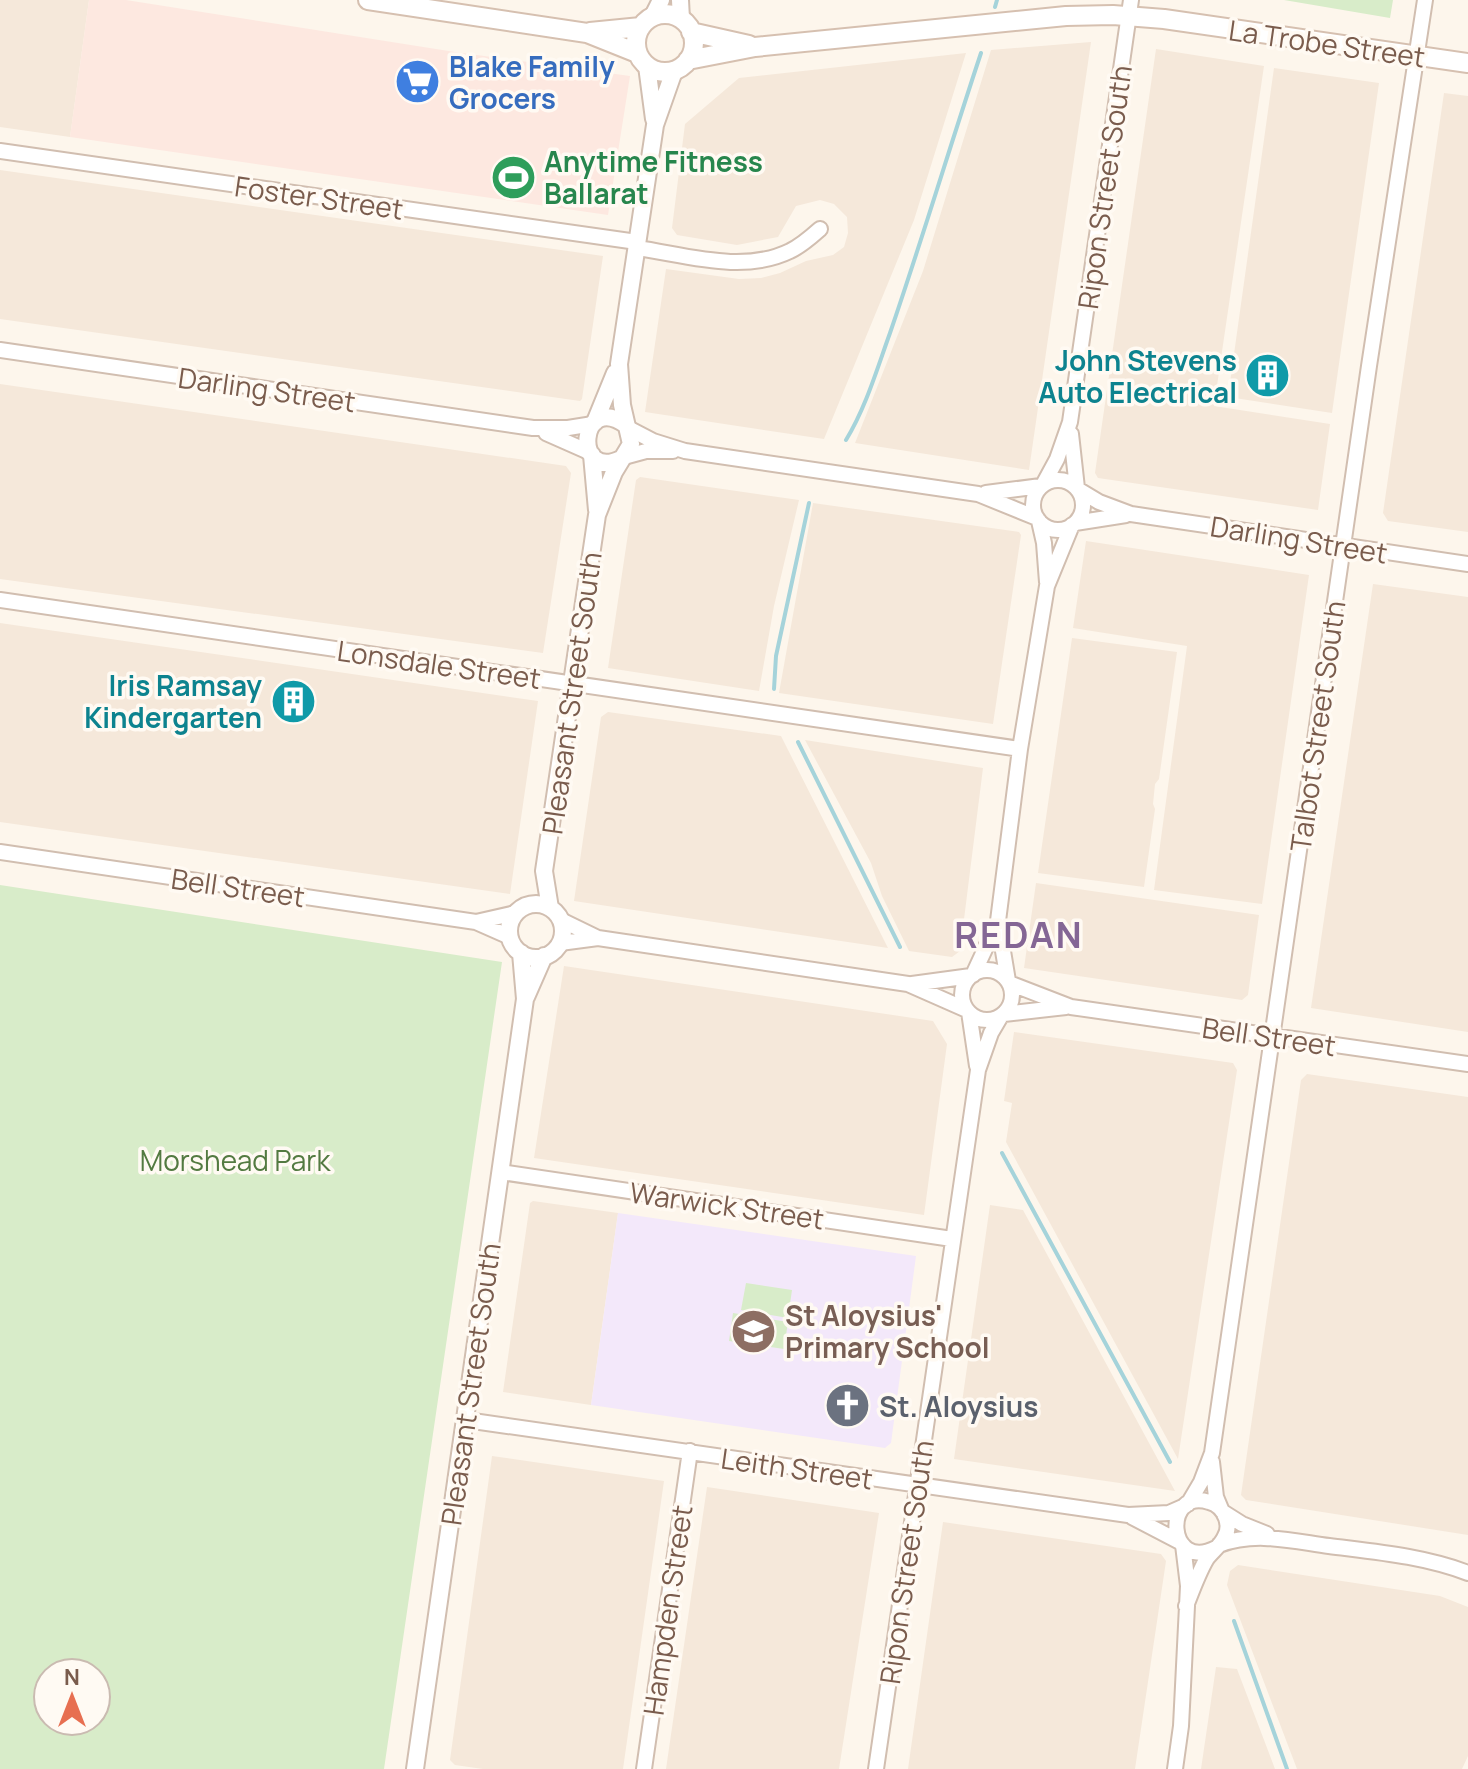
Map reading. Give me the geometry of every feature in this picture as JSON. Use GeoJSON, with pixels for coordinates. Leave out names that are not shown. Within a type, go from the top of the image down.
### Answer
{"type":"FeatureCollection","features":[{"type":"Feature","properties":{"kind":"main road"},"geometry":{"type":"LineString","coordinates":[[368,0],[587,33],[642,60],[656,71],[681,65],[694,41],[684,17],[672,15],[652,14],[587,33]]}},
{"type":"Feature","properties":{"kind":"main road","name":"La Trobe Street"},"geometry":{"type":"LineString","coordinates":[[681,65],[755,47],[1130,8],[1468,63]]}},
{"type":"Feature","properties":{"kind":"main road"},"geometry":{"type":"LineString","coordinates":[[642,60],[637,35],[652,14]]}},
{"type":"Feature","properties":{"kind":"main road","name":"La Trobe Street"},"geometry":{"type":"LineString","coordinates":[[684,17],[755,47]]}},
{"type":"Feature","properties":{"kind":"street","name":"Talbot Street South"},"geometry":{"type":"LineString","coordinates":[[1187,1505],[1201,1482],[1212,1453],[1425,0]]}},
{"type":"Feature","properties":{"kind":"street","name":"Ripon Street South"},"geometry":{"type":"LineString","coordinates":[[1042,484],[1057,459],[1070,422],[1130,8]]}},
{"type":"Feature","properties":{"kind":"street"},"geometry":{"type":"LineString","coordinates":[[642,60],[655,125]]}},
{"type":"Feature","properties":{"kind":"street"},"geometry":{"type":"LineString","coordinates":[[681,65],[655,125],[619,364],[586,438],[590,454],[606,463],[646,451],[685,451],[978,494],[1019,491],[1062,480],[1078,489],[1083,506],[1047,586]]}},
{"type":"Feature","properties":{"kind":"street","name":"Foster Street"},"geometry":{"type":"LineString","coordinates":[[0,151],[727,261],[751,262],[790,251],[820,229]]}},
{"type":"Feature","properties":{"kind":"street","name":"Darling Street"},"geometry":{"type":"LineString","coordinates":[[0,350],[533,428],[568,428],[594,423]]}},
{"type":"Feature","properties":{"kind":"street"},"geometry":{"type":"LineString","coordinates":[[619,364],[631,444],[622,458]]}},
{"type":"Feature","properties":{"kind":"street"},"geometry":{"type":"LineString","coordinates":[[594,423],[610,418],[653,441],[685,451]]}},
{"type":"Feature","properties":{"kind":"street","name":"Ripon Street South"},"geometry":{"type":"LineString","coordinates":[[1070,422],[1078,489]]}},
{"type":"Feature","properties":{"kind":"street","name":"Darling Street"},"geometry":{"type":"LineString","coordinates":[[533,428],[590,454]]}},
{"type":"Feature","properties":{"kind":"street","name":"Pleasant Street South"},"geometry":{"type":"LineString","coordinates":[[590,454],[597,515]]}},
{"type":"Feature","properties":{"kind":"street","name":"Pleasant Street South"},"geometry":{"type":"LineString","coordinates":[[521,909],[544,871],[597,515],[611,477],[622,458]]}},
{"type":"Feature","properties":{"kind":"street"},"geometry":{"type":"LineString","coordinates":[[908,984],[985,1020],[1003,1015],[1012,998],[998,921],[1020,749],[1047,586],[1045,550],[1033,501],[1042,484]]}},
{"type":"Feature","properties":{"kind":"street","name":"Darling Street"},"geometry":{"type":"LineString","coordinates":[[1078,489],[1099,502],[1131,514],[1468,564]]}},
{"type":"Feature","properties":{"kind":"street"},"geometry":{"type":"LineString","coordinates":[[978,494],[1054,530],[1074,524]]}},
{"type":"Feature","properties":{"kind":"street","name":"Darling Street"},"geometry":{"type":"LineString","coordinates":[[1074,524],[1131,514]]}},
{"type":"Feature","properties":{"kind":"street","name":"Lonsdale Street"},"geometry":{"type":"LineString","coordinates":[[0,600],[1020,749]]}},
{"type":"Feature","properties":{"kind":"street","name":"Bell Street"},"geometry":{"type":"LineString","coordinates":[[0,852],[476,922],[510,937]]}},
{"type":"Feature","properties":{"kind":"street","name":"Pleasant Street South"},"geometry":{"type":"LineString","coordinates":[[544,871],[556,914]]}},
{"type":"Feature","properties":{"kind":"street"},"geometry":{"type":"LineString","coordinates":[[598,938],[535,904],[521,909],[511,921],[510,937],[521,953],[536,957],[544,956],[560,943],[598,938],[908,984],[992,971],[1001,974],[1008,982]]}},
{"type":"Feature","properties":{"kind":"street","name":"Bell Street"},"geometry":{"type":"LineString","coordinates":[[476,922],[521,909]]}},
{"type":"Feature","properties":{"kind":"street"},"geometry":{"type":"LineString","coordinates":[[556,914],[562,936],[560,943]]}},
{"type":"Feature","properties":{"kind":"street"},"geometry":{"type":"LineString","coordinates":[[968,1011],[963,993],[998,921]]}},
{"type":"Feature","properties":{"kind":"street","name":"Pleasant Street South"},"geometry":{"type":"LineString","coordinates":[[415,1769],[525,999],[521,953]]}},
{"type":"Feature","properties":{"kind":"street","name":"Pleasant Street South"},"geometry":{"type":"LineString","coordinates":[[525,999],[544,956]]}},
{"type":"Feature","properties":{"kind":"street","name":"Bell Street"},"geometry":{"type":"LineString","coordinates":[[1008,982],[1071,1007],[1468,1064]]}},
{"type":"Feature","properties":{"kind":"street","name":"Bell Street"},"geometry":{"type":"LineString","coordinates":[[1003,1015],[1071,1007]]}},
{"type":"Feature","properties":{"kind":"street","name":"Ripon Street South"},"geometry":{"type":"LineString","coordinates":[[968,1011],[978,1070]]}},
{"type":"Feature","properties":{"kind":"street","name":"Ripon Street South"},"geometry":{"type":"LineString","coordinates":[[876,1769],[978,1070],[991,1033],[1003,1015]]}},
{"type":"Feature","properties":{"kind":"street","name":"Warwick Street"},"geometry":{"type":"LineString","coordinates":[[501,1172],[952,1239]]}},
{"type":"Feature","properties":{"kind":"street","name":"Leith Street"},"geometry":{"type":"LineString","coordinates":[[466,1420],[1128,1515],[1169,1513],[1187,1505]]}},
{"type":"Feature","properties":{"kind":"street","name":"Hampden Street"},"geometry":{"type":"LineString","coordinates":[[644,1769],[690,1451]]}},
{"type":"Feature","properties":{"kind":"street","name":"Talbot Street South"},"geometry":{"type":"LineString","coordinates":[[1212,1453],[1216,1497],[1222,1510]]}},
{"type":"Feature","properties":{"kind":"street"},"geometry":{"type":"LineString","coordinates":[[1175,1769],[1181,1726],[1188,1576],[1175,1522],[1187,1505],[1203,1500],[1242,1524],[1279,1538]]}},
{"type":"Feature","properties":{"kind":"street"},"geometry":{"type":"LineString","coordinates":[[1186,1606],[1201,1570],[1227,1533],[1222,1510]]}},
{"type":"Feature","properties":{"kind":"street","name":"Leith Street"},"geometry":{"type":"LineString","coordinates":[[1128,1515],[1182,1543]]}},
{"type":"Feature","properties":{"kind":"street"},"geometry":{"type":"LineString","coordinates":[[1182,1543],[1199,1552],[1240,1539],[1279,1538],[1413,1558],[1468,1573]]}},
{"type":"Feature","properties":{"kind":"shaded area"},"geometry":{"type":"Polygon","coordinates":[[[0,0],[89,0],[70,137],[0,127],[0,0]]]}},
{"type":"Feature","properties":{"kind":"shaded area"},"geometry":{"type":"Polygon","coordinates":[[[89,0],[126,0],[630,76],[608,215],[70,137],[89,0]]]}},
{"type":"Feature","properties":{"kind":"shaded area"},"geometry":{"type":"Polygon","coordinates":[[[1091,42],[1029,470],[855,443],[923,271],[991,50],[1091,42]]]}},
{"type":"Feature","properties":{"kind":"shaded area"},"geometry":{"type":"Polygon","coordinates":[[[1156,49],[1264,66],[1214,406],[1330,424],[1318,510],[1098,478],[1095,473],[1156,49]]]}},
{"type":"Feature","properties":{"kind":"shaded area"},"geometry":{"type":"Polygon","coordinates":[[[966,53],[914,220],[824,439],[645,412],[666,269],[739,279],[761,278],[806,261],[833,255],[844,247],[848,233],[847,217],[834,204],[820,200],[796,206],[778,237],[737,245],[677,235],[672,228],[685,124],[739,78],[966,53]]]}},
{"type":"Feature","properties":{"kind":"shaded area"},"geometry":{"type":"Polygon","coordinates":[[[1274,68],[1379,83],[1332,413],[1228,397],[1274,68]]]}},
{"type":"Feature","properties":{"kind":"shaded area"},"geometry":{"type":"Polygon","coordinates":[[[1444,93],[1468,96],[1468,532],[1388,521],[1383,513],[1444,93]]]}},
{"type":"Feature","properties":{"kind":"shaded area"},"geometry":{"type":"Polygon","coordinates":[[[0,170],[603,256],[582,399],[0,319],[0,170]]]}},
{"type":"Feature","properties":{"kind":"shaded area"},"geometry":{"type":"Polygon","coordinates":[[[0,384],[566,466],[571,473],[543,653],[0,579],[0,384]]]}},
{"type":"Feature","properties":{"kind":"shaded area"},"geometry":{"type":"Polygon","coordinates":[[[640,477],[799,500],[774,606],[759,691],[608,668],[636,480],[640,477]]]}},
{"type":"Feature","properties":{"kind":"shaded area"},"geometry":{"type":"Polygon","coordinates":[[[813,503],[1019,532],[993,724],[779,693],[813,503]]]}},
{"type":"Feature","properties":{"kind":"shaded area"},"geometry":{"type":"Polygon","coordinates":[[[1086,541],[1309,575],[1262,904],[1154,890],[1187,646],[1073,628],[1086,541]]]}},
{"type":"Feature","properties":{"kind":"shaded area"},"geometry":{"type":"Polygon","coordinates":[[[1373,584],[1468,597],[1468,1032],[1311,1008],[1373,584]]]}},
{"type":"Feature","properties":{"kind":"shaded area"},"geometry":{"type":"Polygon","coordinates":[[[0,623],[538,701],[510,894],[0,822],[0,623]]]}},
{"type":"Feature","properties":{"kind":"shaded area"},"geometry":{"type":"Polygon","coordinates":[[[1072,638],[1177,652],[1159,779],[1155,784],[1155,809],[1144,887],[1038,873],[1072,638]]]}},
{"type":"Feature","properties":{"kind":"shaded area"},"geometry":{"type":"Polygon","coordinates":[[[608,712],[781,736],[888,948],[574,901],[601,717],[608,712]]]}},
{"type":"Feature","properties":{"kind":"shaded area"},"geometry":{"type":"Polygon","coordinates":[[[805,740],[983,768],[960,951],[952,957],[909,951],[882,896],[871,863],[805,740]]]}},
{"type":"Feature","properties":{"kind":"shaded area"},"geometry":{"type":"Polygon","coordinates":[[[1036,883],[1259,915],[1248,995],[1242,1000],[1024,968],[1036,883]]]}},
{"type":"Feature","properties":{"kind":"shaded area"},"geometry":{"type":"Polygon","coordinates":[[[564,966],[933,1021],[947,1044],[924,1215],[534,1158],[564,966]]]}},
{"type":"Feature","properties":{"kind":"shaded area"},"geometry":{"type":"Polygon","coordinates":[[[1014,1032],[1233,1063],[1237,1070],[1178,1459],[1006,1142],[1012,1103],[1004,1101],[1014,1032]]]}},
{"type":"Feature","properties":{"kind":"shaded area"},"geometry":{"type":"Polygon","coordinates":[[[1307,1074],[1468,1097],[1468,1535],[1246,1500],[1241,1495],[1301,1080],[1307,1074]]]}},
{"type":"Feature","properties":{"kind":"shaded area"},"geometry":{"type":"Polygon","coordinates":[[[530,1203],[618,1213],[591,1405],[503,1392],[530,1203]]]}},
{"type":"Feature","properties":{"kind":"shaded area"},"geometry":{"type":"Polygon","coordinates":[[[990,1205],[1023,1210],[1175,1491],[954,1459],[990,1205]]]}},
{"type":"Feature","properties":{"kind":"shaded area","name":"St Aloysius' Primary School"},"geometry":{"type":"Polygon","coordinates":[[[618,1213],[916,1256],[891,1443],[885,1448],[591,1405],[618,1213]]]}},
{"type":"Feature","properties":{"kind":"shaded area"},"geometry":{"type":"Polygon","coordinates":[[[492,1456],[664,1481],[623,1769],[483,1769],[455,1765],[450,1760],[492,1456]]]}},
{"type":"Feature","properties":{"kind":"shaded area"},"geometry":{"type":"Polygon","coordinates":[[[707,1487],[879,1513],[839,1769],[666,1769],[707,1487]]]}},
{"type":"Feature","properties":{"kind":"shaded area"},"geometry":{"type":"Polygon","coordinates":[[[943,1522],[1161,1554],[1166,1561],[1135,1769],[908,1769],[943,1522]]]}},
{"type":"Feature","properties":{"kind":"shaded area"},"geometry":{"type":"Polygon","coordinates":[[[1238,1565],[1440,1596],[1468,1607],[1468,1756],[1462,1769],[1297,1769],[1227,1585],[1230,1571],[1238,1565]]]}},
{"type":"Feature","properties":{"kind":"shaded area"},"geometry":{"type":"Polygon","coordinates":[[[1216,1667],[1237,1669],[1275,1769],[1201,1769],[1216,1667]]]}},
{"type":"Feature","properties":{"kind":"green space"},"geometry":{"type":"Polygon","coordinates":[[[1284,0],[1393,0],[1390,18],[1284,0]]]}},
{"type":"Feature","properties":{"kind":"green space","name":"Morshead Park"},"geometry":{"type":"Polygon","coordinates":[[[0,885],[502,962],[384,1769],[0,1769],[0,885]]]}},
{"type":"Feature","properties":{"kind":"green space"},"geometry":{"type":"Polygon","coordinates":[[[746,1283],[792,1290],[788,1318],[741,1310],[746,1283]]]}},
{"type":"Feature","properties":{"kind":"green space"},"geometry":{"type":"Polygon","coordinates":[[[733,1313],[788,1322],[784,1349],[729,1341],[733,1313]]]}},
{"type":"Feature","properties":{"kind":"waterway"},"geometry":{"type":"LineString","coordinates":[[995,7],[997,0]]}},
{"type":"Feature","properties":{"kind":"waterway"},"geometry":{"type":"LineString","coordinates":[[846,440],[865,401],[890,333],[981,53]]}},
{"type":"Feature","properties":{"kind":"waterway"},"geometry":{"type":"LineString","coordinates":[[774,689],[776,656],[809,503]]}},
{"type":"Feature","properties":{"kind":"waterway"},"geometry":{"type":"LineString","coordinates":[[798,742],[900,947]]}},
{"type":"Feature","properties":{"kind":"waterway"},"geometry":{"type":"LineString","coordinates":[[1002,1153],[1170,1462]]}},
{"type":"Feature","properties":{"kind":"waterway"},"geometry":{"type":"LineString","coordinates":[[1234,1621],[1287,1769]]}},
{"type":"Feature","properties":{"kind":"place","name":"Blake Family Grocers"},"geometry":{"type":"Point","coordinates":[418,82]}},
{"type":"Feature","properties":{"kind":"place","name":"Anytime Fitness Ballarat"},"geometry":{"type":"Point","coordinates":[513,177]}},
{"type":"Feature","properties":{"kind":"place","name":"John Stevens Auto Electrical"},"geometry":{"type":"Point","coordinates":[1268,376]}},
{"type":"Feature","properties":{"kind":"place","name":"Iris Ramsay Kindergarten"},"geometry":{"type":"Point","coordinates":[293,701]}},
{"type":"Feature","properties":{"kind":"place","name":"St Aloysius' Primary School"},"geometry":{"type":"Point","coordinates":[754,1331]}},
{"type":"Feature","properties":{"kind":"place","name":"St. Aloysius"},"geometry":{"type":"Point","coordinates":[848,1406]}},
{"type":"Feature","properties":{"kind":"district","name":"REDAN"},"geometry":{"type":"Point","coordinates":[1019,934]}}]}
